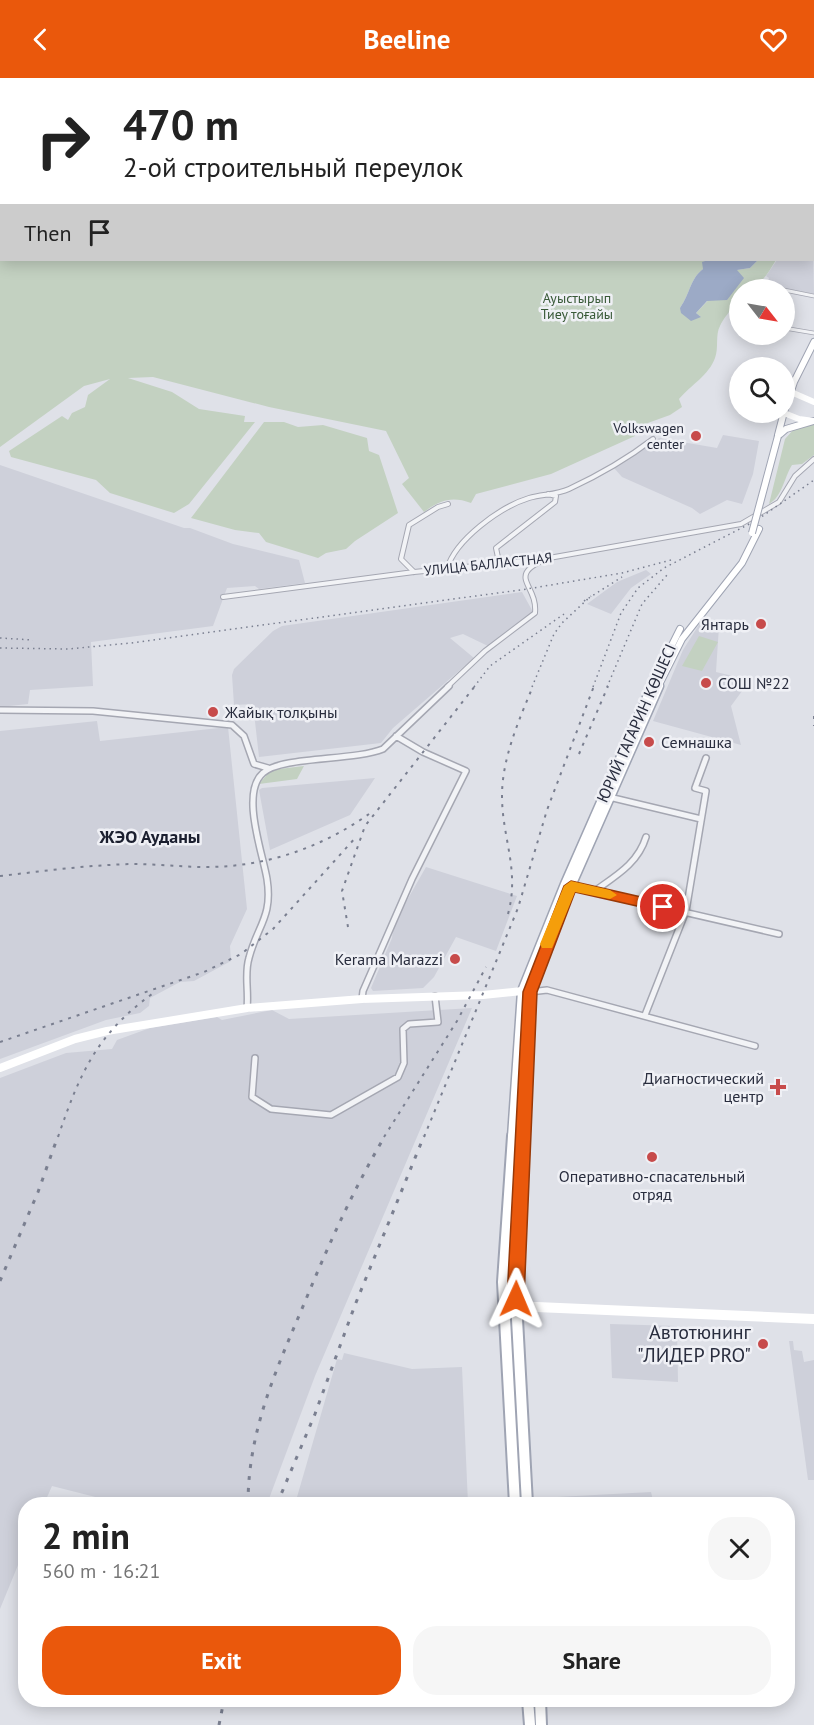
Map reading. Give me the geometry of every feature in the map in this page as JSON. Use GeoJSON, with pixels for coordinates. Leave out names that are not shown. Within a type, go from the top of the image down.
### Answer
{"type":"FeatureCollection","features":[{"type":"Feature","properties":{"kind":"main road","name":"ЮРИЙ ГАГАРИН КӨШЕСІ"},"geometry":{"type":"LineString","coordinates":[[795,383],[814,342]]}},
{"type":"Feature","properties":{"kind":"main road"},"geometry":{"type":"LineString","coordinates":[[778,436],[786,429],[814,421]]}},
{"type":"Feature","properties":{"kind":"main road","name":"ЮРИЙ ГАГАРИН КӨШЕСІ"},"geometry":{"type":"LineString","coordinates":[[527,1497],[515,1282],[526,992],[669,647],[691,615],[741,555],[755,531],[781,423]]}},
{"type":"Feature","properties":{"kind":"main road","name":"ЮРИЙ ГАГАРИН КӨШЕСІ"},"geometry":{"type":"LineString","coordinates":[[515,1497],[503,1282],[526,992],[542,938],[607,797]]}},
{"type":"Feature","properties":{"kind":"main road"},"geometry":{"type":"LineString","coordinates":[[529,1707],[530,1725]]}},
{"type":"Feature","properties":{"kind":"main road"},"geometry":{"type":"LineString","coordinates":[[541,1707],[542,1725]]}},
{"type":"Feature","properties":{"kind":"street"},"geometry":{"type":"LineString","coordinates":[[795,292],[814,296]]}},
{"type":"Feature","properties":{"kind":"street"},"geometry":{"type":"LineString","coordinates":[[795,330],[814,333]]}},
{"type":"Feature","properties":{"kind":"street"},"geometry":{"type":"LineString","coordinates":[[795,394],[814,402]]}},
{"type":"Feature","properties":{"kind":"street"},"geometry":{"type":"LineString","coordinates":[[795,416],[814,421]]}},
{"type":"Feature","properties":{"kind":"street"},"geometry":{"type":"LineString","coordinates":[[447,568],[447,562],[454,551],[489,520],[524,500],[547,493],[564,492],[600,475],[653,439]]}},
{"type":"Feature","properties":{"kind":"street","name":"УЛИЦА БАЛЛАСТНАЯ"},"geometry":{"type":"LineString","coordinates":[[223,597],[447,568],[530,561],[716,529],[750,520],[779,502],[795,476],[814,459]]}},
{"type":"Feature","properties":{"kind":"street"},"geometry":{"type":"LineString","coordinates":[[499,562],[496,548],[555,502],[556,496],[547,493]]}},
{"type":"Feature","properties":{"kind":"street"},"geometry":{"type":"LineString","coordinates":[[414,572],[401,559],[409,525],[438,507],[448,504]]}},
{"type":"Feature","properties":{"kind":"street"},"geometry":{"type":"LineString","coordinates":[[0,710],[93,711],[232,725],[244,736],[255,764],[268,768],[369,755],[383,749],[485,651],[535,614],[536,607],[527,589],[526,575],[531,565],[551,557]]}},
{"type":"Feature","properties":{"kind":"street"},"geometry":{"type":"LineString","coordinates":[[362,999],[363,991],[389,928],[432,836],[466,771],[423,752],[396,736]]}},
{"type":"Feature","properties":{"kind":"street"},"geometry":{"type":"LineString","coordinates":[[645,1015],[686,912],[698,854],[706,791],[695,788],[706,758]]}},
{"type":"Feature","properties":{"kind":"street"},"geometry":{"type":"LineString","coordinates":[[247,1008],[247,966],[251,948],[265,921],[269,904],[252,796],[256,780],[268,768]]}},
{"type":"Feature","properties":{"kind":"street"},"geometry":{"type":"LineString","coordinates":[[607,797],[701,819]]}},
{"type":"Feature","properties":{"kind":"street"},"geometry":{"type":"LineString","coordinates":[[595,891],[632,864],[642,850],[646,837]]}},
{"type":"Feature","properties":{"kind":"street"},"geometry":{"type":"LineString","coordinates":[[571,886],[779,934]]}},
{"type":"Feature","properties":{"kind":"street"},"geometry":{"type":"LineString","coordinates":[[0,1068],[75,1039],[247,1008],[362,999],[483,995],[547,990],[756,1046]]}},
{"type":"Feature","properties":{"kind":"street"},"geometry":{"type":"LineString","coordinates":[[255,1058],[252,1097],[261,1104],[271,1109],[331,1115],[398,1077],[404,1064],[403,1029],[409,1024],[438,1022],[435,996]]}},
{"type":"Feature","properties":{"kind":"street"},"geometry":{"type":"LineString","coordinates":[[504,1305],[814,1319]]}},
{"type":"Feature","properties":{"kind":"shaded area"},"geometry":{"type":"Polygon","coordinates":[[[776,261],[813,261],[814,294],[795,290],[795,279],[766,276],[776,261]]]}},
{"type":"Feature","properties":{"kind":"shaded area"},"geometry":{"type":"Polygon","coordinates":[[[723,435],[759,441],[753,474],[742,504],[727,500],[700,514],[692,508],[622,477],[614,468],[659,438],[717,448],[723,435]]]}},
{"type":"Feature","properties":{"kind":"shaded area"},"geometry":{"type":"Polygon","coordinates":[[[0,465],[233,544],[299,560],[305,583],[259,589],[255,586],[227,588],[213,626],[91,642],[93,686],[30,690],[28,704],[0,707],[0,465]]]}},
{"type":"Feature","properties":{"kind":"shaded area"},"geometry":{"type":"Polygon","coordinates":[[[646,570],[651,574],[631,588],[611,614],[587,604],[617,582],[646,570]]]}},
{"type":"Feature","properties":{"kind":"shaded area"},"geometry":{"type":"Polygon","coordinates":[[[522,592],[533,612],[488,646],[463,634],[450,638],[474,658],[393,728],[381,743],[259,757],[253,704],[234,705],[232,675],[234,669],[273,631],[282,626],[522,592]]]}},
{"type":"Feature","properties":{"kind":"shaded area","name":"СОШ №22"},"geometry":{"type":"Polygon","coordinates":[[[702,620],[719,626],[716,672],[741,678],[745,687],[731,706],[741,745],[653,721],[683,650],[702,620]]]}},
{"type":"Feature","properties":{"kind":"shaded area"},"geometry":{"type":"Polygon","coordinates":[[[97,721],[100,741],[228,727],[247,909],[230,946],[231,961],[194,981],[180,982],[150,998],[149,1006],[140,1013],[106,1020],[0,1059],[0,731],[97,721]]]}},
{"type":"Feature","properties":{"kind":"shaded area"},"geometry":{"type":"Polygon","coordinates":[[[375,778],[350,815],[270,850],[259,790],[375,778]]]}},
{"type":"Feature","properties":{"kind":"shaded area"},"geometry":{"type":"Polygon","coordinates":[[[426,867],[517,896],[496,951],[456,937],[434,977],[423,988],[373,991],[371,988],[392,938],[394,923],[426,867]]]}},
{"type":"Feature","properties":{"kind":"shaded area"},"geometry":{"type":"Polygon","coordinates":[[[472,1008],[315,1376],[270,1497],[95,1497],[52,1486],[47,1497],[18,1497],[18,1565],[0,1609],[0,1078],[66,1053],[112,1049],[117,1040],[150,1028],[217,1017],[222,1020],[272,1010],[289,1019],[472,1008]]]}},
{"type":"Feature","properties":{"kind":"shaded area"},"geometry":{"type":"Polygon","coordinates":[[[610,1324],[677,1326],[678,1382],[612,1378],[610,1324]]]}},
{"type":"Feature","properties":{"kind":"shaded area"},"geometry":{"type":"Polygon","coordinates":[[[789,1341],[793,1341],[794,1350],[802,1351],[804,1362],[814,1360],[814,1480],[808,1480],[789,1341]]]}},
{"type":"Feature","properties":{"kind":"shaded area"},"geometry":{"type":"Polygon","coordinates":[[[344,1353],[412,1369],[462,1367],[468,1497],[297,1497],[337,1359],[342,1360],[344,1353]]]}},
{"type":"Feature","properties":{"kind":"shaded area"},"geometry":{"type":"Polygon","coordinates":[[[651,1492],[652,1497],[557,1497],[651,1492]]]}},
{"type":"Feature","properties":{"kind":"green space","name":"Ауыстырып Тиеу тоғайы"},"geometry":{"type":"Polygon","coordinates":[[[0,261],[706,261],[680,308],[701,317],[696,313],[737,270],[750,268],[757,261],[775,261],[762,279],[729,279],[729,312],[719,330],[716,354],[704,375],[679,399],[682,407],[670,415],[634,428],[635,436],[551,474],[476,494],[471,503],[446,500],[424,512],[402,484],[409,478],[386,431],[269,407],[153,377],[128,378],[172,392],[199,409],[245,416],[244,422],[255,422],[189,504],[174,513],[110,493],[96,480],[11,457],[9,451],[62,416],[68,420],[72,413],[85,407],[88,395],[110,379],[84,386],[0,447],[0,261]]]}},
{"type":"Feature","properties":{"kind":"green space"},"geometry":{"type":"Polygon","coordinates":[[[264,422],[284,422],[298,427],[323,425],[367,438],[369,451],[379,455],[398,513],[346,549],[326,553],[318,558],[266,542],[259,533],[235,530],[191,518],[264,422]]]}},
{"type":"Feature","properties":{"kind":"green space"},"geometry":{"type":"Polygon","coordinates":[[[814,424],[814,455],[802,464],[792,465],[780,492],[769,504],[785,439],[794,429],[814,424]]]}},
{"type":"Feature","properties":{"kind":"green space"},"geometry":{"type":"Polygon","coordinates":[[[699,636],[718,642],[702,671],[682,666],[699,636]]]}},
{"type":"Feature","properties":{"kind":"green space"},"geometry":{"type":"Polygon","coordinates":[[[304,766],[297,779],[259,784],[271,770],[304,766]]]}},
{"type":"Feature","properties":{"kind":"water"},"geometry":{"type":"Polygon","coordinates":[[[705,261],[757,261],[750,268],[737,270],[743,279],[729,279],[727,300],[707,301],[696,313],[701,317],[691,321],[681,313],[680,308],[695,277],[703,269],[702,262],[705,261]]]}},
{"type":"Feature","properties":{"kind":"railway"},"geometry":{"type":"LineString","coordinates":[[593,687],[621,613],[638,588],[664,568],[757,520],[814,480]]}},
{"type":"Feature","properties":{"kind":"railway"},"geometry":{"type":"LineString","coordinates":[[0,648],[68,649],[131,643],[527,589],[622,573],[671,560]]}},
{"type":"Feature","properties":{"kind":"railway"},"geometry":{"type":"LineString","coordinates":[[607,687],[642,604],[667,575]]}},
{"type":"Feature","properties":{"kind":"railway"},"geometry":{"type":"LineString","coordinates":[[589,598],[622,577]]}},
{"type":"Feature","properties":{"kind":"railway"},"geometry":{"type":"LineString","coordinates":[[532,687],[554,634],[562,623],[589,598]]}},
{"type":"Feature","properties":{"kind":"railway"},"geometry":{"type":"LineString","coordinates":[[584,601],[589,598]]}},
{"type":"Feature","properties":{"kind":"railway"},"geometry":{"type":"LineString","coordinates":[[474,687],[490,666],[564,614]]}},
{"type":"Feature","properties":{"kind":"railway"},"geometry":{"type":"LineString","coordinates":[[0,638],[33,640]]}},
{"type":"Feature","properties":{"kind":"railway"},"geometry":{"type":"LineString","coordinates":[[348,927],[342,891],[365,826],[475,686]]}},
{"type":"Feature","properties":{"kind":"railway"},"geometry":{"type":"LineString","coordinates":[[508,914],[512,883],[503,811],[503,782],[512,740],[533,686]]}},
{"type":"Feature","properties":{"kind":"railway"},"geometry":{"type":"LineString","coordinates":[[424,1137],[518,908],[547,810],[594,686]]}},
{"type":"Feature","properties":{"kind":"railway"},"geometry":{"type":"LineString","coordinates":[[579,754],[608,686]]}},
{"type":"Feature","properties":{"kind":"railway"},"geometry":{"type":"LineString","coordinates":[[814,716],[814,726]]}},
{"type":"Feature","properties":{"kind":"railway"},"geometry":{"type":"LineString","coordinates":[[0,876],[116,865],[206,867],[250,864],[312,846],[332,837],[369,814]]}},
{"type":"Feature","properties":{"kind":"railway"},"geometry":{"type":"LineString","coordinates":[[0,1042],[204,972],[241,954],[273,929],[357,836]]}},
{"type":"Feature","properties":{"kind":"railway"},"geometry":{"type":"LineString","coordinates":[[384,1137],[457,1021],[486,967]]}},
{"type":"Feature","properties":{"kind":"railway"},"geometry":{"type":"LineString","coordinates":[[58,1137],[74,1093],[103,1040],[133,1009],[152,994]]}},
{"type":"Feature","properties":{"kind":"railway"},"geometry":{"type":"LineString","coordinates":[[0,1281],[38,1192],[58,1136]]}},
{"type":"Feature","properties":{"kind":"railway"},"geometry":{"type":"LineString","coordinates":[[248,1497],[249,1477],[258,1426],[274,1377],[332,1240],[362,1177],[385,1136]]}},
{"type":"Feature","properties":{"kind":"railway"},"geometry":{"type":"LineString","coordinates":[[280,1497],[424,1136]]}},
{"type":"Feature","properties":{"kind":"railway"},"geometry":{"type":"LineString","coordinates":[[219,1725],[223,1707]]}},
{"type":"Feature","properties":{"kind":"slow traffic"},"geometry":{"type":"LineString","coordinates":[[547,944],[571,886],[610,895]]}},
{"type":"Feature","properties":{"kind":"place","name":"Volkswagen center"},"geometry":{"type":"Point","coordinates":[696,436]}},
{"type":"Feature","properties":{"kind":"place","name":"Янтарь"},"geometry":{"type":"Point","coordinates":[761,624]}},
{"type":"Feature","properties":{"kind":"place","name":"СОШ №22"},"geometry":{"type":"Point","coordinates":[706,683]}},
{"type":"Feature","properties":{"kind":"place","name":"Жайық толқыны"},"geometry":{"type":"Point","coordinates":[213,712]}},
{"type":"Feature","properties":{"kind":"place","name":"Семнашка"},"geometry":{"type":"Point","coordinates":[649,742]}},
{"type":"Feature","properties":{"kind":"place","name":"Kerama Marazzi"},"geometry":{"type":"Point","coordinates":[455,959]}},
{"type":"Feature","properties":{"kind":"place","name":"Диагностический центр"},"geometry":{"type":"Point","coordinates":[778,1087]}},
{"type":"Feature","properties":{"kind":"place","name":"Оперативно-спасательный отряд"},"geometry":{"type":"Point","coordinates":[652,1157]}},
{"type":"Feature","properties":{"kind":"place","name":"Автотюнинг \"ЛИДЕР PRO\""},"geometry":{"type":"Point","coordinates":[763,1344]}},
{"type":"Feature","properties":{"kind":"district","name":"ЖЭО Ауданы"},"geometry":{"type":"Point","coordinates":[150,836]}},
{"type":"Feature","properties":{"kind":"route"},"geometry":{"type":"LineString","coordinates":[[516,1299],[530,992],[538,968],[571,886],[663,907]]}}]}
